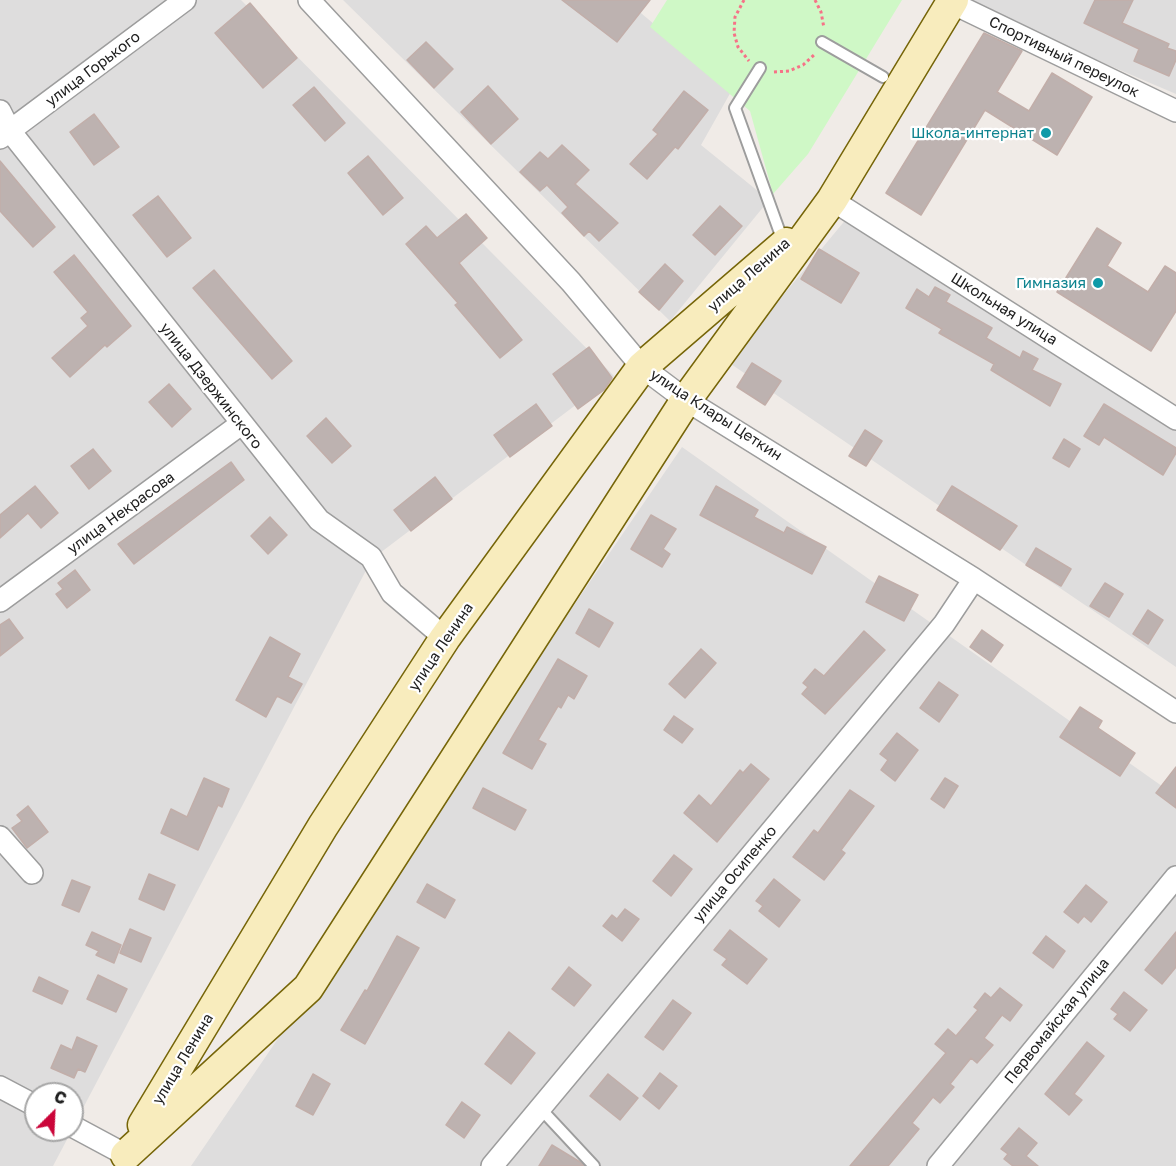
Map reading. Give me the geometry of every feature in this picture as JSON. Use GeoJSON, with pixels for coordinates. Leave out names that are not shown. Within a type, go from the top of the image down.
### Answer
{"type":"FeatureCollection","features":[{"type":"Feature","properties":{"kind":"main road","name":"улица Ленина"},"geometry":{"type":"LineString","coordinates":[[122,1160],[308,988],[686,400],[832,200],[952,2]]}},
{"type":"Feature","properties":{"kind":"main road","name":"улица Ленина"},"geometry":{"type":"LineString","coordinates":[[122,1160],[323,826],[445,638],[642,367],[784,245],[832,200]]}},
{"type":"Feature","properties":{"kind":"street","name":"улица Горького"},"geometry":{"type":"LineString","coordinates":[[5,135],[185,0]]}},
{"type":"Feature","properties":{"kind":"street","name":"улица Клары Цеткин"},"geometry":{"type":"LineString","coordinates":[[309,0],[571,282],[642,367],[686,400],[974,579],[1176,712]]}},
{"type":"Feature","properties":{"kind":"street","name":"Спортивный переулок"},"geometry":{"type":"LineString","coordinates":[[952,2],[1176,111]]}},
{"type":"Feature","properties":{"kind":"street","name":"улица Дзержинского"},"geometry":{"type":"LineString","coordinates":[[0,111],[5,135],[319,520],[371,557],[392,593],[445,638]]}},
{"type":"Feature","properties":{"kind":"street","name":"Школьная улица"},"geometry":{"type":"LineString","coordinates":[[832,200],[1176,419]]}},
{"type":"Feature","properties":{"kind":"street","name":"улица Некрасова"},"geometry":{"type":"LineString","coordinates":[[0,601],[241,424]]}},
{"type":"Feature","properties":{"kind":"street","name":"улица Осипенко"},"geometry":{"type":"LineString","coordinates":[[492,1166],[944,624],[974,579]]}},
{"type":"Feature","properties":{"kind":"street"},"geometry":{"type":"LineString","coordinates":[[0,837],[32,873]]}},
{"type":"Feature","properties":{"kind":"street","name":"Первомайская улица"},"geometry":{"type":"LineString","coordinates":[[938,1166],[1176,877]]}},
{"type":"Feature","properties":{"kind":"street"},"geometry":{"type":"LineString","coordinates":[[0,1087],[24,1100]]}},
{"type":"Feature","properties":{"kind":"street"},"geometry":{"type":"LineString","coordinates":[[84,1134],[122,1160]]}},
{"type":"Feature","properties":{"kind":"lane"},"geometry":{"type":"LineString","coordinates":[[822,42],[883,77]]}},
{"type":"Feature","properties":{"kind":"lane"},"geometry":{"type":"LineString","coordinates":[[759,68],[735,108],[784,245]]}},
{"type":"Feature","properties":{"kind":"lane"},"geometry":{"type":"LineString","coordinates":[[540,1108],[594,1166]]}},
{"type":"Feature","properties":{"kind":"path"},"geometry":{"type":"LineString","coordinates":[[744,0],[735,17],[734,33],[743,53],[759,68],[774,72],[789,71],[803,65],[814,55],[822,42],[824,27],[821,12],[815,0]]}},
{"type":"Feature","properties":{"kind":"shaded area"},"geometry":{"type":"Polygon","coordinates":[[[0,0],[241,0],[614,376],[372,559],[84,1106],[84,1082],[24,1082],[24,1142],[66,1142],[53,1166],[0,1166],[0,0]]]}},
{"type":"Feature","properties":{"kind":"shaded area"},"geometry":{"type":"Polygon","coordinates":[[[343,0],[641,0],[635,8],[732,90],[701,145],[769,200],[670,321],[343,0]]]}},
{"type":"Feature","properties":{"kind":"shaded area"},"geometry":{"type":"Polygon","coordinates":[[[971,0],[1176,0],[1176,94],[968,5],[971,0]]]}},
{"type":"Feature","properties":{"kind":"shaded area"},"geometry":{"type":"Polygon","coordinates":[[[852,212],[1176,430],[1176,667],[728,362],[852,212]]]}},
{"type":"Feature","properties":{"kind":"shaded area"},"geometry":{"type":"Polygon","coordinates":[[[682,447],[1176,796],[1176,1166],[191,1166],[682,447]]]}},
{"type":"Feature","properties":{"kind":"green space"},"geometry":{"type":"Polygon","coordinates":[[[667,0],[902,0],[808,154],[773,194],[750,111],[650,27],[667,0]]]}},
{"type":"Feature","properties":{"kind":"building"},"geometry":{"type":"Polygon","coordinates":[[[562,0],[650,0],[617,42],[562,0]]]}},
{"type":"Feature","properties":{"kind":"building"},"geometry":{"type":"Polygon","coordinates":[[[1095,0],[1133,0],[1122,23],[1169,44],[1167,48],[1176,51],[1176,60],[1169,76],[1134,61],[1139,49],[1084,23],[1095,0]]]}},
{"type":"Feature","properties":{"kind":"building"},"geometry":{"type":"Polygon","coordinates":[[[250,3],[297,58],[263,88],[215,33],[250,3]]]}},
{"type":"Feature","properties":{"kind":"building","name":"Школа-интернат"},"geometry":{"type":"Polygon","coordinates":[[[984,33],[1022,51],[997,92],[1029,111],[1052,73],[1092,97],[1057,155],[985,110],[921,215],[886,193],[984,33]]]}},
{"type":"Feature","properties":{"kind":"building"},"geometry":{"type":"Polygon","coordinates":[[[426,42],[453,69],[434,88],[407,60],[426,42]]]}},
{"type":"Feature","properties":{"kind":"building"},"geometry":{"type":"Polygon","coordinates":[[[488,86],[518,119],[491,144],[461,112],[488,86]]]}},
{"type":"Feature","properties":{"kind":"building"},"geometry":{"type":"Polygon","coordinates":[[[314,87],[345,123],[325,141],[293,105],[314,87]]]}},
{"type":"Feature","properties":{"kind":"building"},"geometry":{"type":"Polygon","coordinates":[[[684,91],[708,110],[678,149],[675,147],[647,179],[630,164],[658,134],[653,130],[684,91]]]}},
{"type":"Feature","properties":{"kind":"building"},"geometry":{"type":"Polygon","coordinates":[[[94,114],[119,147],[94,165],[70,132],[94,114]]]}},
{"type":"Feature","properties":{"kind":"building"},"geometry":{"type":"Polygon","coordinates":[[[562,145],[589,170],[575,184],[618,223],[599,241],[589,231],[584,236],[562,213],[568,207],[547,185],[540,191],[520,172],[540,152],[548,159],[562,145]]]}},
{"type":"Feature","properties":{"kind":"building"},"geometry":{"type":"Polygon","coordinates":[[[368,156],[403,198],[383,215],[348,173],[368,156]]]}},
{"type":"Feature","properties":{"kind":"building"},"geometry":{"type":"Polygon","coordinates":[[[0,161],[55,227],[33,247],[0,211],[0,161]]]}},
{"type":"Feature","properties":{"kind":"building"},"geometry":{"type":"Polygon","coordinates":[[[158,196],[191,238],[167,257],[133,215],[158,196]]]}},
{"type":"Feature","properties":{"kind":"building"},"geometry":{"type":"Polygon","coordinates":[[[720,206],[742,226],[715,255],[693,235],[720,206]]]}},
{"type":"Feature","properties":{"kind":"building"},"geometry":{"type":"Polygon","coordinates":[[[466,214],[487,238],[459,263],[522,340],[500,358],[455,305],[458,303],[406,244],[426,226],[437,238],[466,214]]]}},
{"type":"Feature","properties":{"kind":"building","name":"Гимназия"},"geometry":{"type":"Polygon","coordinates":[[[1097,228],[1121,243],[1107,266],[1148,292],[1165,266],[1176,273],[1176,311],[1151,351],[1057,292],[1097,228]]]}},
{"type":"Feature","properties":{"kind":"building"},"geometry":{"type":"Polygon","coordinates":[[[819,249],[859,273],[841,303],[801,279],[819,249]]]}},
{"type":"Feature","properties":{"kind":"building"},"geometry":{"type":"Polygon","coordinates":[[[74,255],[131,326],[107,347],[105,345],[70,377],[52,358],[88,326],[81,318],[88,312],[54,272],[74,255]]]}},
{"type":"Feature","properties":{"kind":"building"},"geometry":{"type":"Polygon","coordinates":[[[665,264],[683,281],[659,310],[639,292],[665,264]]]}},
{"type":"Feature","properties":{"kind":"building"},"geometry":{"type":"Polygon","coordinates":[[[214,270],[292,361],[272,379],[193,288],[214,270]]]}},
{"type":"Feature","properties":{"kind":"building"},"geometry":{"type":"Polygon","coordinates":[[[935,287],[950,295],[946,302],[992,328],[986,338],[1020,358],[1023,351],[1038,359],[1032,370],[1061,384],[1050,406],[991,370],[994,364],[939,333],[942,329],[906,308],[917,289],[929,297],[935,287]]]}},
{"type":"Feature","properties":{"kind":"building"},"geometry":{"type":"Polygon","coordinates":[[[589,347],[612,378],[604,390],[578,409],[553,374],[589,347]]]}},
{"type":"Feature","properties":{"kind":"building"},"geometry":{"type":"Polygon","coordinates":[[[752,363],[781,381],[765,405],[737,387],[752,363]]]}},
{"type":"Feature","properties":{"kind":"building"},"geometry":{"type":"Polygon","coordinates":[[[169,384],[191,409],[172,427],[149,402],[169,384]]]}},
{"type":"Feature","properties":{"kind":"building"},"geometry":{"type":"Polygon","coordinates":[[[536,404],[552,426],[510,457],[494,435],[536,404]]]}},
{"type":"Feature","properties":{"kind":"building"},"geometry":{"type":"Polygon","coordinates":[[[1104,404],[1176,448],[1176,453],[1163,475],[1104,437],[1099,445],[1084,436],[1104,404]]]}},
{"type":"Feature","properties":{"kind":"building"},"geometry":{"type":"Polygon","coordinates":[[[326,418],[351,446],[332,463],[307,436],[326,418]]]}},
{"type":"Feature","properties":{"kind":"building"},"geometry":{"type":"Polygon","coordinates":[[[865,430],[882,441],[866,466],[849,456],[865,430]]]}},
{"type":"Feature","properties":{"kind":"building"},"geometry":{"type":"Polygon","coordinates":[[[1064,439],[1080,449],[1069,467],[1053,458],[1064,439]]]}},
{"type":"Feature","properties":{"kind":"building"},"geometry":{"type":"Polygon","coordinates":[[[93,449],[111,471],[89,489],[71,466],[93,449]]]}},
{"type":"Feature","properties":{"kind":"building"},"geometry":{"type":"Polygon","coordinates":[[[231,462],[244,480],[134,564],[118,544],[231,462]]]}},
{"type":"Feature","properties":{"kind":"building"},"geometry":{"type":"Polygon","coordinates":[[[435,477],[452,499],[411,531],[394,510],[435,477]]]}},
{"type":"Feature","properties":{"kind":"building"},"geometry":{"type":"Polygon","coordinates":[[[35,486],[58,513],[41,528],[28,513],[0,538],[0,515],[35,486]]]}},
{"type":"Feature","properties":{"kind":"building"},"geometry":{"type":"Polygon","coordinates":[[[716,486],[758,510],[754,517],[784,533],[787,527],[826,547],[812,574],[700,515],[716,486]]]}},
{"type":"Feature","properties":{"kind":"building"},"geometry":{"type":"Polygon","coordinates":[[[952,486],[1017,526],[1000,550],[937,510],[952,486]]]}},
{"type":"Feature","properties":{"kind":"building"},"geometry":{"type":"Polygon","coordinates":[[[651,515],[676,529],[663,549],[670,554],[662,567],[631,549],[651,515]]]}},
{"type":"Feature","properties":{"kind":"building"},"geometry":{"type":"Polygon","coordinates":[[[270,517],[287,535],[268,554],[251,536],[270,517]]]}},
{"type":"Feature","properties":{"kind":"building"},"geometry":{"type":"Polygon","coordinates":[[[1036,548],[1071,569],[1061,586],[1026,565],[1036,548]]]}},
{"type":"Feature","properties":{"kind":"building"},"geometry":{"type":"Polygon","coordinates":[[[75,570],[90,590],[67,608],[56,594],[63,589],[58,583],[75,570]]]}},
{"type":"Feature","properties":{"kind":"building"},"geometry":{"type":"Polygon","coordinates":[[[879,576],[918,595],[904,621],[866,602],[879,576]]]}},
{"type":"Feature","properties":{"kind":"building"},"geometry":{"type":"Polygon","coordinates":[[[1105,583],[1123,594],[1109,617],[1090,606],[1105,583]]]}},
{"type":"Feature","properties":{"kind":"building"},"geometry":{"type":"Polygon","coordinates":[[[589,609],[613,623],[599,647],[576,633],[589,609]]]}},
{"type":"Feature","properties":{"kind":"building"},"geometry":{"type":"Polygon","coordinates":[[[1148,610],[1163,620],[1148,644],[1133,634],[1148,610]]]}},
{"type":"Feature","properties":{"kind":"building"},"geometry":{"type":"Polygon","coordinates":[[[9,619],[23,638],[0,656],[0,625],[9,619]]]}},
{"type":"Feature","properties":{"kind":"building"},"geometry":{"type":"Polygon","coordinates":[[[982,630],[1003,645],[991,662],[970,647],[982,630]]]}},
{"type":"Feature","properties":{"kind":"building"},"geometry":{"type":"Polygon","coordinates":[[[864,631],[885,650],[825,714],[802,694],[808,687],[803,683],[815,669],[824,676],[864,631]]]}},
{"type":"Feature","properties":{"kind":"building"},"geometry":{"type":"Polygon","coordinates":[[[270,637],[300,654],[288,677],[302,684],[291,703],[277,696],[266,717],[236,700],[270,637]]]}},
{"type":"Feature","properties":{"kind":"building"},"geometry":{"type":"Polygon","coordinates":[[[701,649],[716,663],[685,698],[669,684],[701,649]]]}},
{"type":"Feature","properties":{"kind":"building"},"geometry":{"type":"Polygon","coordinates":[[[558,659],[587,676],[574,699],[568,695],[561,708],[558,706],[538,740],[546,744],[532,769],[503,753],[558,659]]]}},
{"type":"Feature","properties":{"kind":"building"},"geometry":{"type":"Polygon","coordinates":[[[939,682],[958,695],[939,722],[920,708],[939,682]]]}},
{"type":"Feature","properties":{"kind":"building"},"geometry":{"type":"Polygon","coordinates":[[[1080,707],[1102,721],[1098,728],[1135,753],[1120,776],[1060,737],[1080,707]]]}},
{"type":"Feature","properties":{"kind":"building"},"geometry":{"type":"Polygon","coordinates":[[[674,716],[693,729],[682,743],[664,730],[674,716]]]}},
{"type":"Feature","properties":{"kind":"building"},"geometry":{"type":"Polygon","coordinates":[[[897,733],[918,750],[895,781],[881,770],[888,760],[880,754],[897,733]]]}},
{"type":"Feature","properties":{"kind":"building"},"geometry":{"type":"Polygon","coordinates":[[[751,764],[769,779],[717,842],[684,813],[699,795],[711,806],[740,770],[743,773],[751,764]]]}},
{"type":"Feature","properties":{"kind":"building"},"geometry":{"type":"Polygon","coordinates":[[[1176,767],[1176,808],[1156,793],[1176,767]]]}},
{"type":"Feature","properties":{"kind":"building"},"geometry":{"type":"Polygon","coordinates":[[[204,778],[229,789],[222,807],[218,805],[198,850],[161,833],[171,809],[187,817],[204,778]]]}},
{"type":"Feature","properties":{"kind":"building"},"geometry":{"type":"Polygon","coordinates":[[[945,778],[958,786],[944,808],[931,799],[945,778]]]}},
{"type":"Feature","properties":{"kind":"building"},"geometry":{"type":"Polygon","coordinates":[[[483,788],[526,810],[515,830],[473,808],[483,788]]]}},
{"type":"Feature","properties":{"kind":"building"},"geometry":{"type":"Polygon","coordinates":[[[850,790],[874,806],[841,850],[845,853],[824,880],[793,857],[814,830],[818,833],[850,790]]]}},
{"type":"Feature","properties":{"kind":"building"},"geometry":{"type":"Polygon","coordinates":[[[28,806],[48,832],[27,848],[12,828],[22,821],[17,815],[28,806]]]}},
{"type":"Feature","properties":{"kind":"building"},"geometry":{"type":"Polygon","coordinates":[[[674,855],[692,869],[671,896],[653,881],[674,855]]]}},
{"type":"Feature","properties":{"kind":"building"},"geometry":{"type":"Polygon","coordinates":[[[149,874],[175,885],[164,910],[139,899],[149,874]]]}},
{"type":"Feature","properties":{"kind":"building"},"geometry":{"type":"Polygon","coordinates":[[[774,879],[800,900],[779,927],[759,911],[763,906],[756,901],[774,879]]]}},
{"type":"Feature","properties":{"kind":"building"},"geometry":{"type":"Polygon","coordinates":[[[72,880],[90,887],[79,912],[62,905],[72,880]]]}},
{"type":"Feature","properties":{"kind":"building"},"geometry":{"type":"Polygon","coordinates":[[[427,884],[455,900],[445,918],[417,902],[427,884]]]}},
{"type":"Feature","properties":{"kind":"building"},"geometry":{"type":"Polygon","coordinates":[[[1086,885],[1107,902],[1091,922],[1084,916],[1078,923],[1064,912],[1086,885]]]}},
{"type":"Feature","properties":{"kind":"building"},"geometry":{"type":"Polygon","coordinates":[[[625,909],[639,919],[622,941],[603,926],[612,915],[617,919],[625,909]]]}},
{"type":"Feature","properties":{"kind":"building"},"geometry":{"type":"Polygon","coordinates":[[[130,929],[151,938],[141,962],[120,953],[130,929]]]}},
{"type":"Feature","properties":{"kind":"building"},"geometry":{"type":"Polygon","coordinates":[[[730,930],[767,959],[747,984],[722,965],[727,959],[714,950],[730,930]]]}},
{"type":"Feature","properties":{"kind":"building"},"geometry":{"type":"Polygon","coordinates":[[[92,932],[121,945],[114,963],[96,955],[99,951],[86,945],[92,932]]]}},
{"type":"Feature","properties":{"kind":"building"},"geometry":{"type":"Polygon","coordinates":[[[1176,932],[1176,967],[1162,984],[1145,970],[1176,932]]]}},
{"type":"Feature","properties":{"kind":"building"},"geometry":{"type":"Polygon","coordinates":[[[397,936],[419,948],[365,1044],[341,1030],[365,990],[367,991],[397,936]]]}},
{"type":"Feature","properties":{"kind":"building"},"geometry":{"type":"Polygon","coordinates":[[[1046,936],[1065,951],[1053,968],[1033,953],[1046,936]]]}},
{"type":"Feature","properties":{"kind":"building"},"geometry":{"type":"Polygon","coordinates":[[[569,967],[591,985],[574,1006],[552,989],[569,967]]]}},
{"type":"Feature","properties":{"kind":"building"},"geometry":{"type":"Polygon","coordinates":[[[98,975],[127,989],[116,1012],[87,999],[98,975]]]}},
{"type":"Feature","properties":{"kind":"building"},"geometry":{"type":"Polygon","coordinates":[[[39,977],[68,991],[62,1004],[33,991],[39,977]]]}},
{"type":"Feature","properties":{"kind":"building"},"geometry":{"type":"Polygon","coordinates":[[[1000,988],[1022,1005],[1010,1021],[1002,1015],[984,1038],[993,1045],[977,1063],[971,1058],[950,1084],[954,1087],[940,1103],[933,1097],[912,1123],[919,1129],[888,1166],[850,1166],[946,1053],[935,1044],[948,1029],[956,1036],[978,1010],[974,1007],[985,993],[991,998],[1000,988]]]}},
{"type":"Feature","properties":{"kind":"building"},"geometry":{"type":"Polygon","coordinates":[[[1124,992],[1147,1010],[1130,1031],[1114,1019],[1118,1014],[1111,1009],[1124,992]]]}},
{"type":"Feature","properties":{"kind":"building"},"geometry":{"type":"Polygon","coordinates":[[[673,1000],[691,1013],[663,1050],[645,1037],[673,1000]]]}},
{"type":"Feature","properties":{"kind":"building"},"geometry":{"type":"Polygon","coordinates":[[[509,1032],[535,1053],[511,1084],[485,1064],[509,1032]]]}},
{"type":"Feature","properties":{"kind":"building"},"geometry":{"type":"Polygon","coordinates":[[[77,1037],[97,1046],[85,1072],[78,1069],[74,1078],[51,1068],[61,1045],[72,1050],[77,1037]]]}},
{"type":"Feature","properties":{"kind":"building"},"geometry":{"type":"Polygon","coordinates":[[[1087,1042],[1104,1056],[1074,1094],[1082,1100],[1069,1115],[1045,1094],[1087,1042]]]}},
{"type":"Feature","properties":{"kind":"building"},"geometry":{"type":"Polygon","coordinates":[[[660,1073],[677,1086],[659,1109],[643,1096],[660,1073]]]}},
{"type":"Feature","properties":{"kind":"building"},"geometry":{"type":"Polygon","coordinates":[[[313,1074],[330,1084],[313,1115],[296,1106],[313,1074]]]}},
{"type":"Feature","properties":{"kind":"building"},"geometry":{"type":"Polygon","coordinates":[[[608,1074],[638,1098],[620,1120],[590,1096],[608,1074]]]}},
{"type":"Feature","properties":{"kind":"building"},"geometry":{"type":"Polygon","coordinates":[[[462,1102],[480,1115],[464,1138],[446,1125],[462,1102]]]}},
{"type":"Feature","properties":{"kind":"building"},"geometry":{"type":"Polygon","coordinates":[[[1019,1128],[1037,1143],[1026,1156],[1038,1166],[1013,1166],[1004,1159],[1008,1154],[1001,1149],[1019,1128]]]}},
{"type":"Feature","properties":{"kind":"building"},"geometry":{"type":"Polygon","coordinates":[[[552,1145],[580,1162],[584,1166],[539,1166],[552,1145]]]}},
{"type":"Feature","properties":{"kind":"place","name":"Школа-интернат"},"geometry":{"type":"Point","coordinates":[1046,133]}},
{"type":"Feature","properties":{"kind":"place","name":"Гимназия"},"geometry":{"type":"Point","coordinates":[1098,283]}}]}
